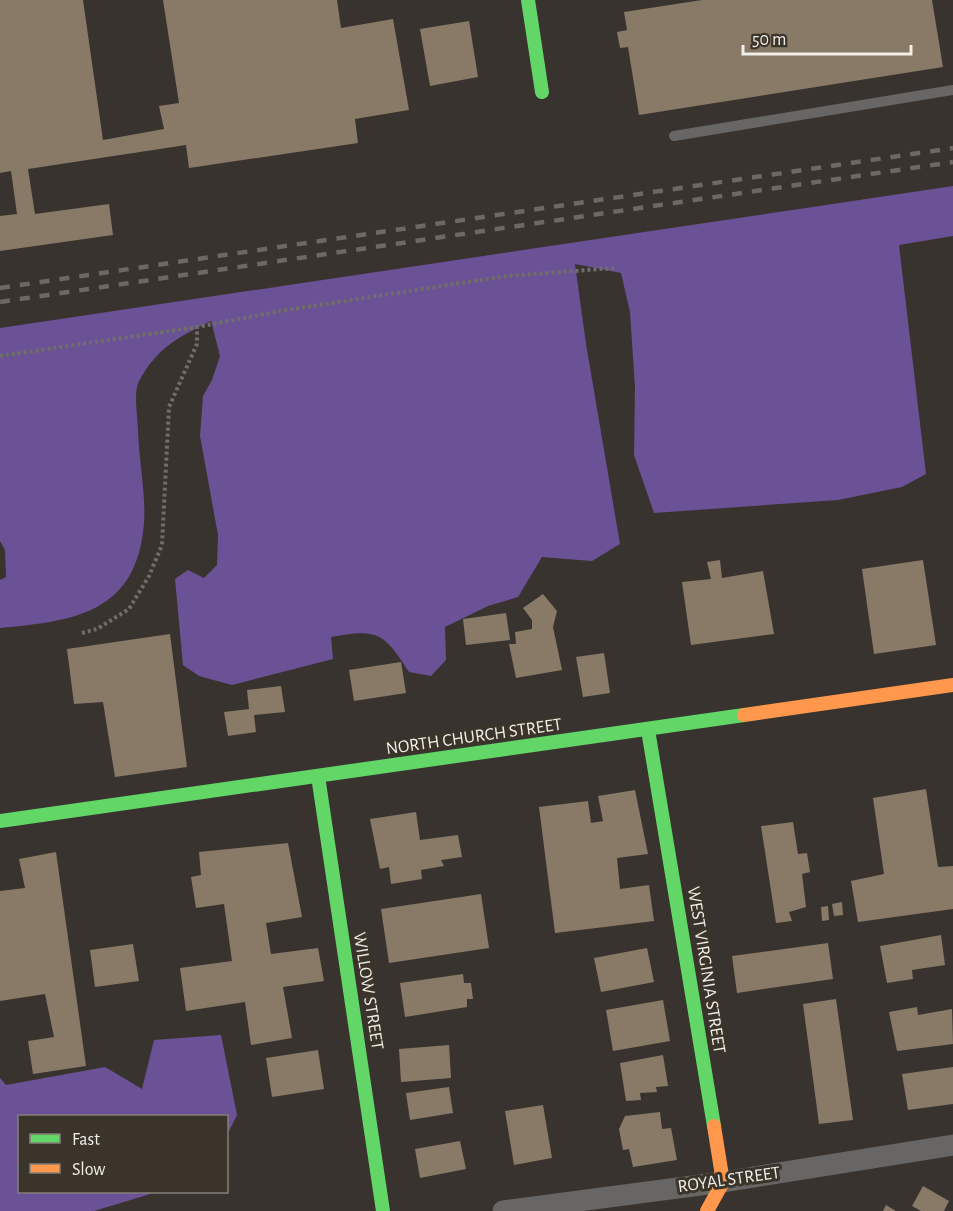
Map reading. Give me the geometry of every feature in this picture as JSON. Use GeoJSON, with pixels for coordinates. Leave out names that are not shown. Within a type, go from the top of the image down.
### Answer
{"type":"FeatureCollection","features":[{"type":"Feature","properties":{"kind":"street"},"geometry":{"type":"LineString","coordinates":[[528,0],[542,92]]}},
{"type":"Feature","properties":{"kind":"street","name":"NORTH CHURCH STREET"},"geometry":{"type":"LineString","coordinates":[[2,817],[318,776],[953,685]]}},
{"type":"Feature","properties":{"kind":"street","name":"WEST VIRGINIA STREET"},"geometry":{"type":"LineString","coordinates":[[648,730],[723,1182]]}},
{"type":"Feature","properties":{"kind":"street","name":"WILLOW STREET"},"geometry":{"type":"LineString","coordinates":[[318,776],[383,1211]]}},
{"type":"Feature","properties":{"kind":"street","name":"ROYAL STREET"},"geometry":{"type":"LineString","coordinates":[[503,1211],[723,1182],[953,1145]]}},
{"type":"Feature","properties":{"kind":"street"},"geometry":{"type":"LineString","coordinates":[[707,1211],[723,1182]]}},
{"type":"Feature","properties":{"kind":"lane"},"geometry":{"type":"LineString","coordinates":[[674,136],[953,90]]}},
{"type":"Feature","properties":{"kind":"path"},"geometry":{"type":"LineString","coordinates":[[0,356],[197,327],[286,310],[507,276],[614,268]]}},
{"type":"Feature","properties":{"kind":"path"},"geometry":{"type":"LineString","coordinates":[[82,633],[97,629],[129,609],[162,545],[169,407],[196,344],[197,327]]}},
{"type":"Feature","properties":{"kind":"shaded area"},"geometry":{"type":"Polygon","coordinates":[[[953,186],[953,236],[899,245],[926,474],[902,487],[838,500],[654,513],[634,455],[635,387],[630,312],[621,273],[575,264],[586,344],[620,544],[592,561],[542,557],[518,597],[488,606],[445,627],[446,660],[431,676],[409,672],[386,641],[378,636],[360,633],[331,637],[333,659],[232,685],[199,676],[183,665],[175,579],[188,570],[204,578],[217,565],[218,535],[200,436],[203,396],[212,380],[220,356],[211,321],[178,338],[161,352],[146,369],[137,386],[136,406],[144,523],[139,553],[129,576],[115,594],[98,607],[53,621],[0,628],[0,580],[6,577],[5,550],[0,541],[0,328],[953,186]]]}},
{"type":"Feature","properties":{"kind":"shaded area"},"geometry":{"type":"Polygon","coordinates":[[[221,1035],[237,1115],[228,1133],[228,1115],[18,1115],[18,1193],[154,1193],[94,1211],[0,1211],[0,1078],[6,1085],[105,1067],[142,1089],[154,1040],[221,1035]]]}},
{"type":"Feature","properties":{"kind":"building"},"geometry":{"type":"Polygon","coordinates":[[[0,0],[83,0],[103,140],[164,129],[159,106],[179,103],[163,0],[337,0],[341,28],[393,19],[409,110],[355,119],[358,143],[189,168],[186,145],[28,169],[35,214],[109,204],[113,235],[0,251],[0,216],[17,214],[11,171],[0,173],[0,0]]]}},
{"type":"Feature","properties":{"kind":"building"},"geometry":{"type":"Polygon","coordinates":[[[702,0],[932,0],[943,67],[639,115],[628,47],[620,48],[617,32],[627,30],[624,12],[702,0]]]}},
{"type":"Feature","properties":{"kind":"building"},"geometry":{"type":"Polygon","coordinates":[[[469,21],[478,77],[430,86],[420,29],[469,21]]]}},
{"type":"Feature","properties":{"kind":"building"},"geometry":{"type":"Polygon","coordinates":[[[720,560],[722,578],[763,571],[774,634],[691,645],[682,582],[711,579],[707,562],[720,560]]]}},
{"type":"Feature","properties":{"kind":"building"},"geometry":{"type":"Polygon","coordinates":[[[923,560],[936,645],[874,654],[862,569],[923,560]]]}},
{"type":"Feature","properties":{"kind":"building"},"geometry":{"type":"Polygon","coordinates":[[[543,594],[557,611],[553,627],[562,670],[516,678],[509,644],[516,644],[515,632],[532,629],[532,620],[523,608],[543,594]]]}},
{"type":"Feature","properties":{"kind":"building"},"geometry":{"type":"Polygon","coordinates":[[[506,613],[510,640],[466,645],[463,619],[506,613]]]}},
{"type":"Feature","properties":{"kind":"building"},"geometry":{"type":"Polygon","coordinates":[[[170,634],[187,767],[115,777],[103,702],[74,704],[67,649],[170,634]]]}},
{"type":"Feature","properties":{"kind":"building"},"geometry":{"type":"Polygon","coordinates":[[[604,653],[610,693],[583,697],[576,657],[604,653]]]}},
{"type":"Feature","properties":{"kind":"building"},"geometry":{"type":"Polygon","coordinates":[[[401,662],[406,693],[354,701],[349,670],[401,662]]]}},
{"type":"Feature","properties":{"kind":"building"},"geometry":{"type":"Polygon","coordinates":[[[281,686],[285,712],[254,715],[256,732],[228,736],[224,712],[249,709],[247,690],[281,686]]]}},
{"type":"Feature","properties":{"kind":"building"},"geometry":{"type":"Polygon","coordinates":[[[926,789],[938,867],[953,866],[953,909],[858,922],[851,881],[884,874],[873,798],[926,789]]]}},
{"type":"Feature","properties":{"kind":"building"},"geometry":{"type":"Polygon","coordinates":[[[635,790],[648,854],[617,858],[620,889],[649,885],[654,921],[555,933],[539,807],[588,801],[591,823],[603,821],[598,796],[635,790]]]}},
{"type":"Feature","properties":{"kind":"building"},"geometry":{"type":"Polygon","coordinates":[[[416,812],[420,840],[458,835],[462,857],[441,860],[444,866],[421,870],[422,879],[391,884],[389,867],[380,869],[370,819],[416,812]]]}},
{"type":"Feature","properties":{"kind":"building"},"geometry":{"type":"Polygon","coordinates":[[[793,822],[798,854],[807,853],[810,872],[802,874],[806,907],[789,912],[792,921],[776,923],[761,826],[793,822]]]}},
{"type":"Feature","properties":{"kind":"building"},"geometry":{"type":"Polygon","coordinates":[[[288,843],[302,917],[266,923],[271,954],[318,948],[324,981],[283,987],[292,1038],[251,1045],[245,1002],[186,1011],[180,968],[232,961],[224,904],[196,908],[191,877],[201,875],[199,852],[288,843]]]}},
{"type":"Feature","properties":{"kind":"building"},"geometry":{"type":"Polygon","coordinates":[[[56,852],[86,1066],[33,1074],[28,1041],[54,1037],[45,994],[0,1001],[0,891],[25,888],[19,859],[56,852]]]}},
{"type":"Feature","properties":{"kind":"building"},"geometry":{"type":"Polygon","coordinates":[[[481,894],[489,948],[389,963],[381,909],[481,894]]]}},
{"type":"Feature","properties":{"kind":"building"},"geometry":{"type":"Polygon","coordinates":[[[842,902],[843,915],[834,916],[832,904],[842,902]]]}},
{"type":"Feature","properties":{"kind":"building"},"geometry":{"type":"Polygon","coordinates":[[[828,906],[829,920],[822,921],[821,907],[828,906]]]}},
{"type":"Feature","properties":{"kind":"building"},"geometry":{"type":"Polygon","coordinates":[[[941,935],[945,965],[912,970],[913,979],[887,983],[880,946],[941,935]]]}},
{"type":"Feature","properties":{"kind":"building"},"geometry":{"type":"Polygon","coordinates":[[[828,943],[833,979],[737,993],[732,956],[828,943]]]}},
{"type":"Feature","properties":{"kind":"building"},"geometry":{"type":"Polygon","coordinates":[[[133,944],[139,981],[95,987],[90,950],[133,944]]]}},
{"type":"Feature","properties":{"kind":"building"},"geometry":{"type":"Polygon","coordinates":[[[647,948],[654,982],[601,992],[594,958],[647,948]]]}},
{"type":"Feature","properties":{"kind":"building"},"geometry":{"type":"Polygon","coordinates":[[[463,974],[464,983],[471,983],[473,999],[467,999],[467,1007],[405,1017],[400,983],[463,974]]]}},
{"type":"Feature","properties":{"kind":"building"},"geometry":{"type":"Polygon","coordinates":[[[836,999],[853,1120],[819,1124],[803,1004],[836,999]]]}},
{"type":"Feature","properties":{"kind":"building"},"geometry":{"type":"Polygon","coordinates":[[[663,1000],[670,1041],[613,1051],[606,1010],[663,1000]]]}},
{"type":"Feature","properties":{"kind":"building"},"geometry":{"type":"Polygon","coordinates":[[[917,1007],[918,1015],[952,1009],[953,1044],[897,1051],[889,1012],[917,1007]]]}},
{"type":"Feature","properties":{"kind":"building"},"geometry":{"type":"Polygon","coordinates":[[[449,1045],[451,1078],[401,1082],[399,1049],[449,1045]]]}},
{"type":"Feature","properties":{"kind":"building"},"geometry":{"type":"Polygon","coordinates":[[[318,1050],[324,1089],[272,1097],[266,1058],[318,1050]]]}},
{"type":"Feature","properties":{"kind":"building"},"geometry":{"type":"Polygon","coordinates":[[[663,1055],[668,1086],[656,1087],[657,1092],[640,1093],[641,1100],[626,1101],[620,1063],[663,1055]]]}},
{"type":"Feature","properties":{"kind":"building"},"geometry":{"type":"Polygon","coordinates":[[[953,1067],[953,1104],[908,1110],[902,1074],[953,1067]]]}},
{"type":"Feature","properties":{"kind":"building"},"geometry":{"type":"Polygon","coordinates":[[[449,1087],[453,1113],[410,1120],[406,1093],[449,1087]]]}},
{"type":"Feature","properties":{"kind":"building"},"geometry":{"type":"Polygon","coordinates":[[[543,1105],[552,1158],[514,1165],[505,1111],[543,1105]]]}},
{"type":"Feature","properties":{"kind":"building"},"geometry":{"type":"Polygon","coordinates":[[[660,1112],[662,1129],[671,1128],[677,1160],[633,1167],[629,1149],[623,1150],[619,1129],[625,1116],[660,1112]]]}},
{"type":"Feature","properties":{"kind":"building"},"geometry":{"type":"Polygon","coordinates":[[[460,1141],[466,1169],[420,1178],[415,1149],[460,1141]]]}},
{"type":"Feature","properties":{"kind":"building"},"geometry":{"type":"Polygon","coordinates":[[[923,1186],[949,1201],[944,1211],[921,1211],[912,1206],[923,1186]]]}},
{"type":"Feature","properties":{"kind":"building"},"geometry":{"type":"Polygon","coordinates":[[[886,1205],[896,1211],[883,1211],[886,1205]]]}},
{"type":"Feature","properties":{"kind":"railway"},"geometry":{"type":"LineString","coordinates":[[0,288],[953,148]]}},
{"type":"Feature","properties":{"kind":"railway"},"geometry":{"type":"LineString","coordinates":[[0,302],[953,162]]}},
{"type":"Feature","properties":{"kind":"traffic: fast"},"geometry":{"type":"LineString","coordinates":[[528,0],[542,92]]}},
{"type":"Feature","properties":{"kind":"traffic: fast"},"geometry":{"type":"LineString","coordinates":[[0,821],[744,715]]}},
{"type":"Feature","properties":{"kind":"traffic: fast"},"geometry":{"type":"LineString","coordinates":[[648,730],[714,1126]]}},
{"type":"Feature","properties":{"kind":"traffic: fast"},"geometry":{"type":"LineString","coordinates":[[318,776],[383,1211]]}},
{"type":"Feature","properties":{"kind":"traffic: slow"},"geometry":{"type":"LineString","coordinates":[[744,715],[953,685]]}},
{"type":"Feature","properties":{"kind":"traffic: slow"},"geometry":{"type":"LineString","coordinates":[[707,1211],[723,1182],[714,1126]]}}]}
